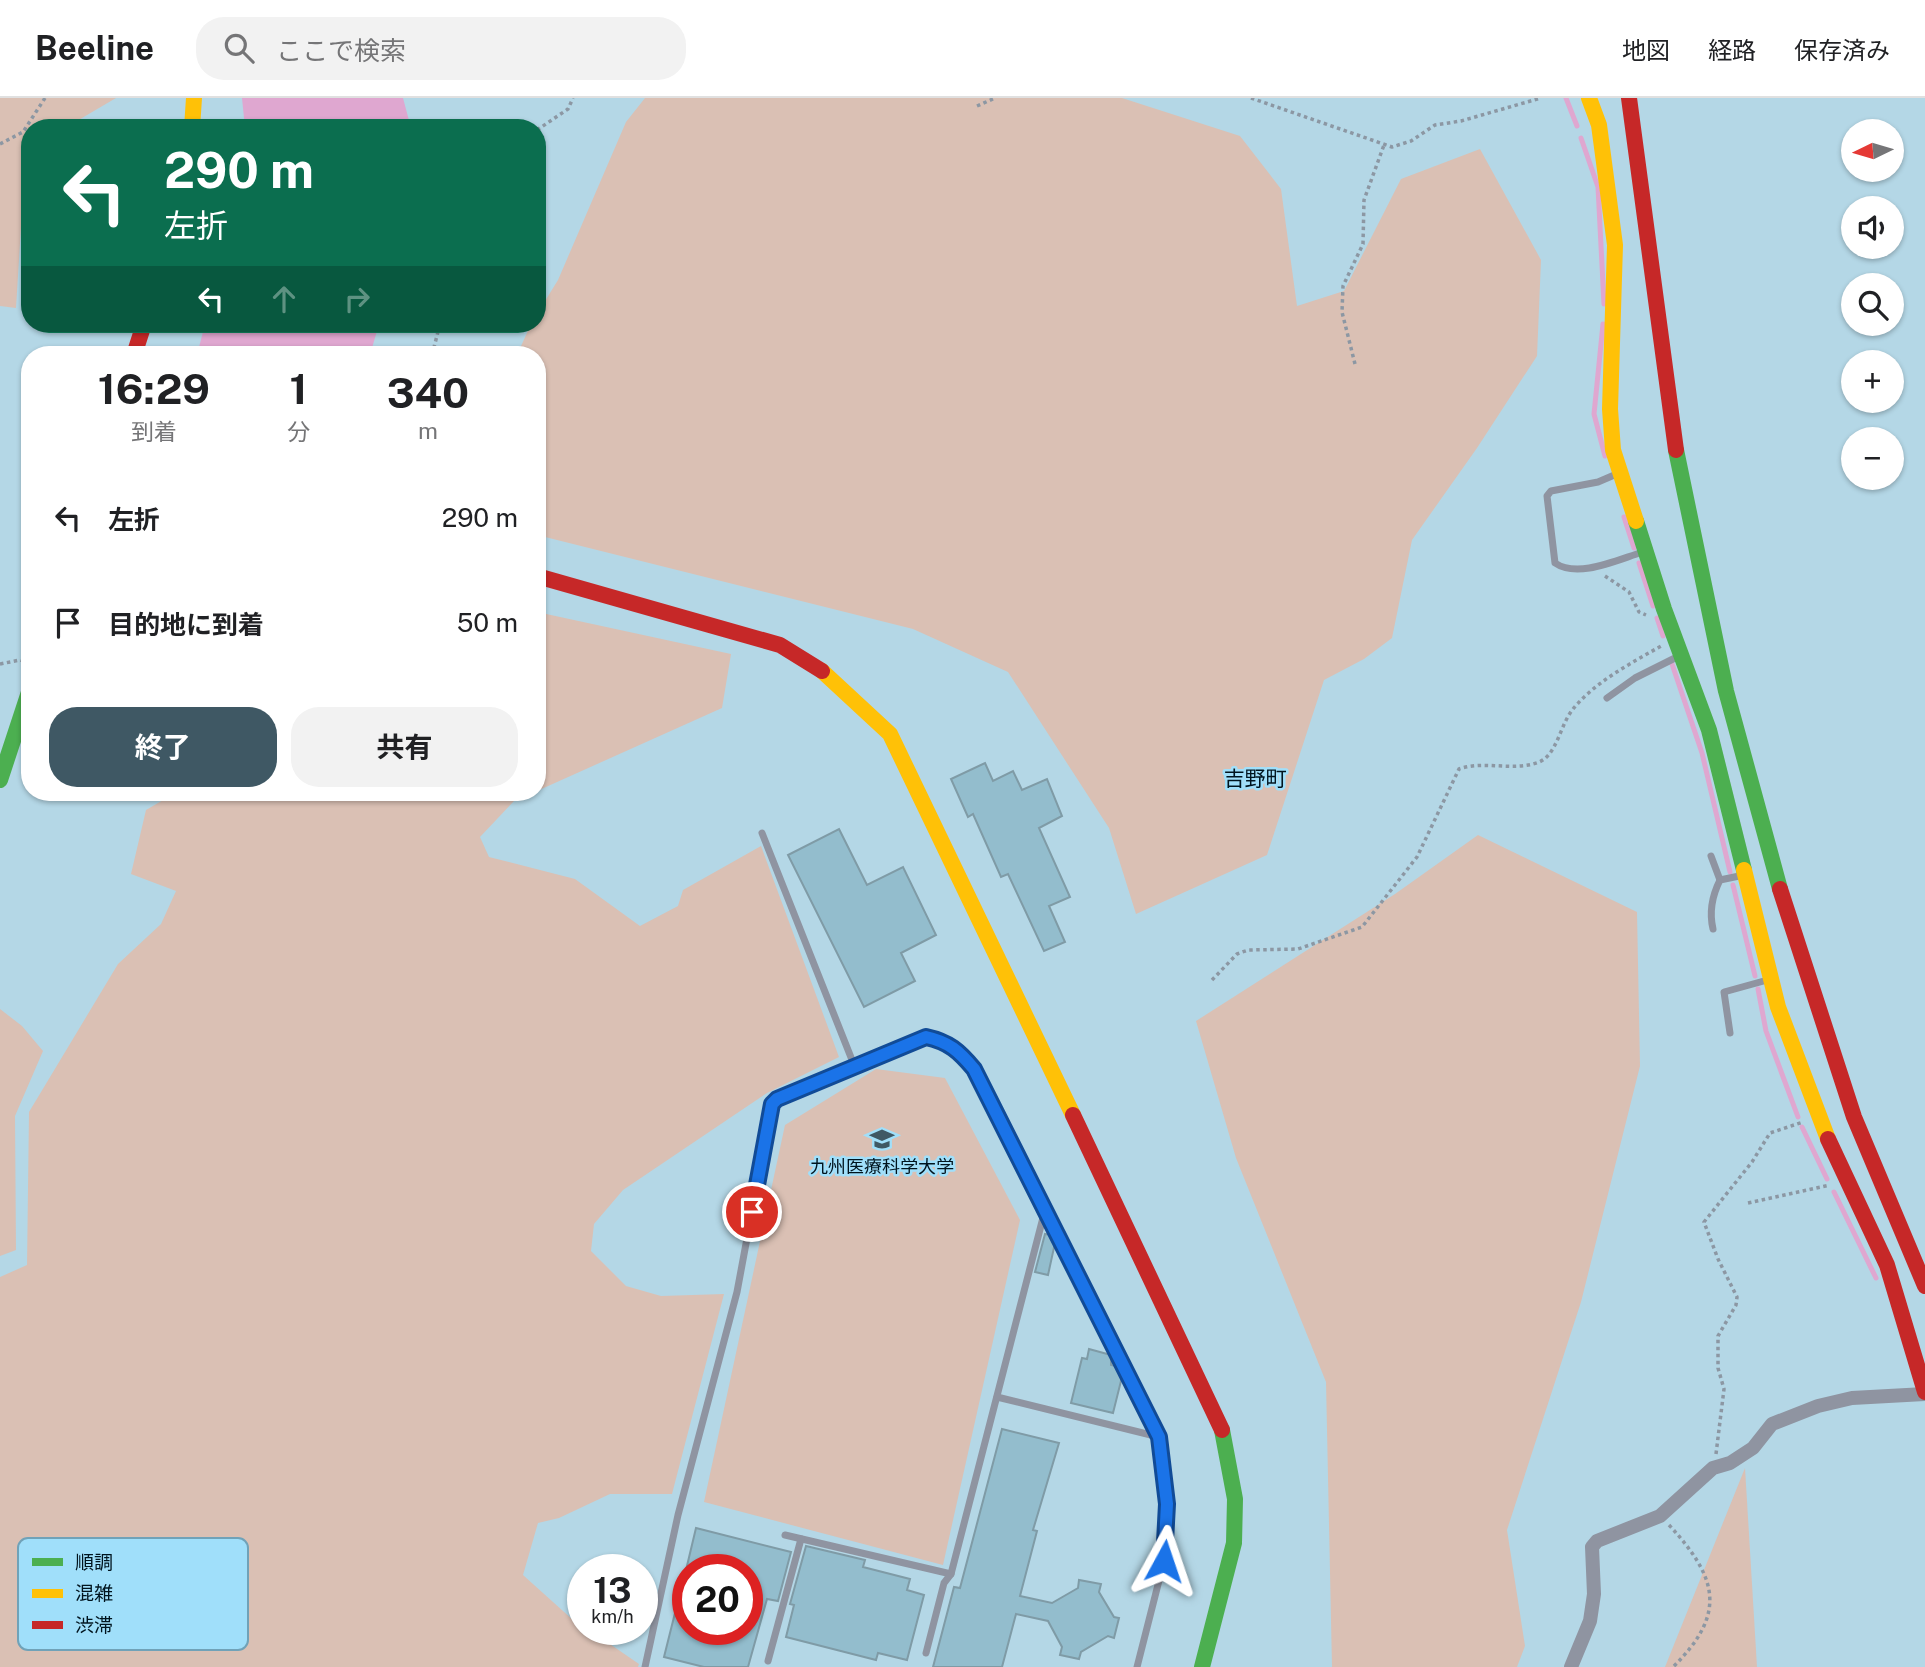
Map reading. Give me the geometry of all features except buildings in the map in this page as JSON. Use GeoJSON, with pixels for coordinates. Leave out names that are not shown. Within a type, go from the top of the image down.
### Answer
{"type":"FeatureCollection","features":[{"type":"Feature","properties":{"kind":"street"},"geometry":{"type":"LineString","coordinates":[[193,119],[194,98]]}},
{"type":"Feature","properties":{"kind":"street"},"geometry":{"type":"LineString","coordinates":[[1571,1667],[1590,1621],[1594,1594],[1592,1547],[1597,1541],[1660,1516],[1713,1468],[1730,1463],[1753,1448],[1772,1424],[1818,1405],[1852,1398],[1925,1393],[1887,1265],[1818,1117],[1771,979],[1709,730],[1664,609],[1613,450],[1610,409],[1615,245],[1599,125],[1589,98]]}},
{"type":"Feature","properties":{"kind":"street"},"geometry":{"type":"LineString","coordinates":[[1629,98],[1644,241],[1676,449],[1704,590],[1739,732],[1775,872],[1846,1095],[1925,1286]]}},
{"type":"Feature","properties":{"kind":"street"},"geometry":{"type":"LineString","coordinates":[[546,579],[780,645],[815,663],[839,682],[890,734],[1220,1421],[1235,1499],[1234,1542],[1202,1667]]}},
{"type":"Feature","properties":{"kind":"street"},"geometry":{"type":"LineString","coordinates":[[0,780],[21,716]]}},
{"type":"Feature","properties":{"kind":"lane"},"geometry":{"type":"LineString","coordinates":[[1620,473],[1598,482],[1551,491],[1547,496],[1555,563],[1561,567],[1589,568],[1647,551]]}},
{"type":"Feature","properties":{"kind":"lane"},"geometry":{"type":"LineString","coordinates":[[1607,698],[1635,678],[1682,655]]}},
{"type":"Feature","properties":{"kind":"lane"},"geometry":{"type":"LineString","coordinates":[[762,833],[854,1065]]}},
{"type":"Feature","properties":{"kind":"lane"},"geometry":{"type":"LineString","coordinates":[[1711,856],[1720,880],[1714,891],[1710,916],[1713,929]]}},
{"type":"Feature","properties":{"kind":"lane"},"geometry":{"type":"LineString","coordinates":[[1720,880],[1745,875]]}},
{"type":"Feature","properties":{"kind":"lane"},"geometry":{"type":"LineString","coordinates":[[1730,1033],[1724,992],[1771,979]]}},
{"type":"Feature","properties":{"kind":"lane"},"geometry":{"type":"LineString","coordinates":[[645,1667],[678,1515],[737,1292],[772,1104],[854,1065],[926,1037],[944,1041],[958,1049],[974,1069],[1159,1437],[1167,1504],[1164,1561],[1137,1667]]}},
{"type":"Feature","properties":{"kind":"lane"},"geometry":{"type":"LineString","coordinates":[[926,1653],[944,1583],[951,1574],[1045,1210]]}},
{"type":"Feature","properties":{"kind":"lane"},"geometry":{"type":"LineString","coordinates":[[997,1397],[1159,1437]]}},
{"type":"Feature","properties":{"kind":"lane"},"geometry":{"type":"LineString","coordinates":[[785,1535],[951,1574]]}},
{"type":"Feature","properties":{"kind":"lane"},"geometry":{"type":"LineString","coordinates":[[768,1661],[801,1539]]}},
{"type":"Feature","properties":{"kind":"path"},"geometry":{"type":"LineString","coordinates":[[31,119],[45,98]]}},
{"type":"Feature","properties":{"kind":"path"},"geometry":{"type":"LineString","coordinates":[[546,124],[568,109],[573,98]]}},
{"type":"Feature","properties":{"kind":"path"},"geometry":{"type":"LineString","coordinates":[[977,106],[995,98]]}},
{"type":"Feature","properties":{"kind":"path"},"geometry":{"type":"LineString","coordinates":[[1251,98],[1384,145],[1401,145],[1435,125],[1461,121],[1541,98]]}},
{"type":"Feature","properties":{"kind":"path"},"geometry":{"type":"LineString","coordinates":[[0,144],[21,133]]}},
{"type":"Feature","properties":{"kind":"path"},"geometry":{"type":"LineString","coordinates":[[1355,364],[1342,312],[1343,286],[1363,244],[1364,200],[1384,145]]}},
{"type":"Feature","properties":{"kind":"path"},"geometry":{"type":"LineString","coordinates":[[1589,568],[1619,583],[1629,592],[1639,612],[1647,615],[1664,609]]}},
{"type":"Feature","properties":{"kind":"path"},"geometry":{"type":"LineString","coordinates":[[1212,980],[1237,954],[1248,950],[1298,949],[1362,927],[1417,857],[1459,769],[1475,764],[1523,766],[1541,761],[1554,751],[1557,735],[1583,696],[1675,638]]}},
{"type":"Feature","properties":{"kind":"path"},"geometry":{"type":"LineString","coordinates":[[0,664],[21,660]]}},
{"type":"Feature","properties":{"kind":"path"},"geometry":{"type":"LineString","coordinates":[[1713,1468],[1724,1389],[1716,1353],[1718,1336],[1736,1305],[1737,1297],[1704,1222],[1752,1162],[1770,1133],[1818,1117]]}},
{"type":"Feature","properties":{"kind":"path"},"geometry":{"type":"LineString","coordinates":[[1748,1203],[1816,1190],[1846,1180]]}},
{"type":"Feature","properties":{"kind":"path"},"geometry":{"type":"LineString","coordinates":[[1660,1516],[1698,1563],[1713,1597],[1697,1639],[1673,1667]]}},
{"type":"Feature","properties":{"kind":"shaded area"},"geometry":{"type":"Polygon","coordinates":[[[0,98],[116,98],[80,119],[21,119],[21,227],[16,308],[0,306],[0,98]]]}},
{"type":"Feature","properties":{"kind":"shaded area"},"geometry":{"type":"Polygon","coordinates":[[[242,98],[403,98],[409,119],[244,119],[242,98]]]}},
{"type":"Feature","properties":{"kind":"shaded area"},"geometry":{"type":"Polygon","coordinates":[[[645,98],[1122,98],[1240,136],[1281,189],[1297,306],[1344,291],[1401,179],[1480,149],[1541,260],[1537,356],[1412,540],[1392,638],[1364,659],[1324,680],[1267,855],[1136,914],[1109,828],[1008,672],[913,629],[546,537],[546,346],[521,346],[527,333],[546,333],[546,299],[558,280],[626,122],[645,98]]]}},
{"type":"Feature","properties":{"kind":"shaded area"},"geometry":{"type":"Polygon","coordinates":[[[203,333],[376,333],[373,346],[199,346],[203,333]]]}},
{"type":"Feature","properties":{"kind":"shaded area"},"geometry":{"type":"Polygon","coordinates":[[[546,614],[731,654],[722,708],[546,787],[546,614]]]}},
{"type":"Feature","properties":{"kind":"shaded area"},"geometry":{"type":"Polygon","coordinates":[[[161,801],[514,801],[480,837],[489,857],[575,879],[640,926],[678,906],[683,890],[761,846],[839,1057],[767,1093],[623,1190],[594,1224],[591,1251],[626,1286],[661,1296],[724,1294],[672,1494],[610,1494],[559,1518],[538,1523],[523,1575],[567,1615],[567,1645],[611,1645],[639,1664],[638,1667],[0,1667],[0,1277],[27,1265],[29,1112],[118,964],[161,924],[176,891],[131,874],[146,810],[161,801]]]}},
{"type":"Feature","properties":{"kind":"shaded area"},"geometry":{"type":"Polygon","coordinates":[[[1478,835],[1637,912],[1640,1066],[1581,1302],[1507,1530],[1525,1646],[1517,1667],[1332,1667],[1326,1382],[1236,1158],[1196,1021],[1395,894],[1478,835]]]}},
{"type":"Feature","properties":{"kind":"shaded area"},"geometry":{"type":"Polygon","coordinates":[[[0,1009],[22,1026],[43,1051],[15,1116],[16,1250],[0,1256],[0,1009]]]}},
{"type":"Feature","properties":{"kind":"shaded area"},"geometry":{"type":"Polygon","coordinates":[[[876,1069],[945,1078],[1020,1220],[943,1565],[704,1502],[785,1125],[876,1069]]]}},
{"type":"Feature","properties":{"kind":"shaded area"},"geometry":{"type":"Polygon","coordinates":[[[1745,1468],[1757,1667],[1665,1667],[1745,1468]]]}},
{"type":"Feature","properties":{"kind":"waterway"},"geometry":{"type":"LineString","coordinates":[[1566,98],[1577,126]]}},
{"type":"Feature","properties":{"kind":"waterway"},"geometry":{"type":"LineString","coordinates":[[1581,138],[1598,187],[1604,304]]}},
{"type":"Feature","properties":{"kind":"waterway"},"geometry":{"type":"LineString","coordinates":[[1603,324],[1594,414],[1605,456]]}},
{"type":"Feature","properties":{"kind":"waterway"},"geometry":{"type":"LineString","coordinates":[[1624,517],[1634,548]]}},
{"type":"Feature","properties":{"kind":"waterway"},"geometry":{"type":"LineString","coordinates":[[1639,563],[1653,606]]}},
{"type":"Feature","properties":{"kind":"waterway"},"geometry":{"type":"LineString","coordinates":[[1657,618],[1663,636]]}},
{"type":"Feature","properties":{"kind":"waterway"},"geometry":{"type":"LineString","coordinates":[[1672,664],[1702,753],[1730,872]]}},
{"type":"Feature","properties":{"kind":"waterway"},"geometry":{"type":"LineString","coordinates":[[1733,885],[1755,976]]}},
{"type":"Feature","properties":{"kind":"waterway"},"geometry":{"type":"LineString","coordinates":[[1758,989],[1766,1031],[1798,1117]]}},
{"type":"Feature","properties":{"kind":"waterway"},"geometry":{"type":"LineString","coordinates":[[1802,1127],[1827,1179]]}},
{"type":"Feature","properties":{"kind":"waterway"},"geometry":{"type":"LineString","coordinates":[[1834,1192],[1876,1278]]}},
{"type":"Feature","properties":{"kind":"traffic: fast"},"geometry":{"type":"LineString","coordinates":[[1676,450],[1726,691],[1780,889]]}},
{"type":"Feature","properties":{"kind":"traffic: fast"},"geometry":{"type":"LineString","coordinates":[[1636,521],[1664,609],[1709,730],[1744,870]]}},
{"type":"Feature","properties":{"kind":"traffic: fast"},"geometry":{"type":"LineString","coordinates":[[0,780],[21,716]]}},
{"type":"Feature","properties":{"kind":"traffic: fast"},"geometry":{"type":"LineString","coordinates":[[1202,1667],[1234,1543],[1235,1499],[1222,1430]]}},
{"type":"Feature","properties":{"kind":"traffic: slow"},"geometry":{"type":"LineString","coordinates":[[193,119],[194,98]]}},
{"type":"Feature","properties":{"kind":"traffic: slow"},"geometry":{"type":"LineString","coordinates":[[1589,98],[1599,125],[1615,245],[1610,409],[1613,450],[1636,521]]}},
{"type":"Feature","properties":{"kind":"traffic: slow"},"geometry":{"type":"LineString","coordinates":[[822,671],[890,734],[1073,1115]]}},
{"type":"Feature","properties":{"kind":"traffic: slow"},"geometry":{"type":"LineString","coordinates":[[1744,870],[1778,1007],[1828,1139]]}},
{"type":"Feature","properties":{"kind":"traffic: jam"},"geometry":{"type":"LineString","coordinates":[[1629,98],[1676,450]]}},
{"type":"Feature","properties":{"kind":"traffic: jam"},"geometry":{"type":"LineString","coordinates":[[137,346],[141,333]]}},
{"type":"Feature","properties":{"kind":"traffic: jam"},"geometry":{"type":"LineString","coordinates":[[546,579],[780,645],[822,671]]}},
{"type":"Feature","properties":{"kind":"traffic: jam"},"geometry":{"type":"LineString","coordinates":[[1780,889],[1854,1117],[1925,1286]]}},
{"type":"Feature","properties":{"kind":"traffic: jam"},"geometry":{"type":"LineString","coordinates":[[1073,1115],[1222,1430]]}},
{"type":"Feature","properties":{"kind":"traffic: jam"},"geometry":{"type":"LineString","coordinates":[[1828,1139],[1887,1265],[1925,1392]]}},
{"type":"Feature","properties":{"kind":"place","name":"九州医療科学大学"},"geometry":{"type":"Point","coordinates":[882,1139]}},
{"type":"Feature","properties":{"kind":"district","name":"吉野町"},"geometry":{"type":"Point","coordinates":[1255,778]}},
{"type":"Feature","properties":{"kind":"route"},"geometry":{"type":"LineString","coordinates":[[752,1212],[772,1104],[777,1099],[926,1037],[944,1041],[958,1049],[974,1069],[1159,1437],[1167,1504],[1164,1561]]}}]}
